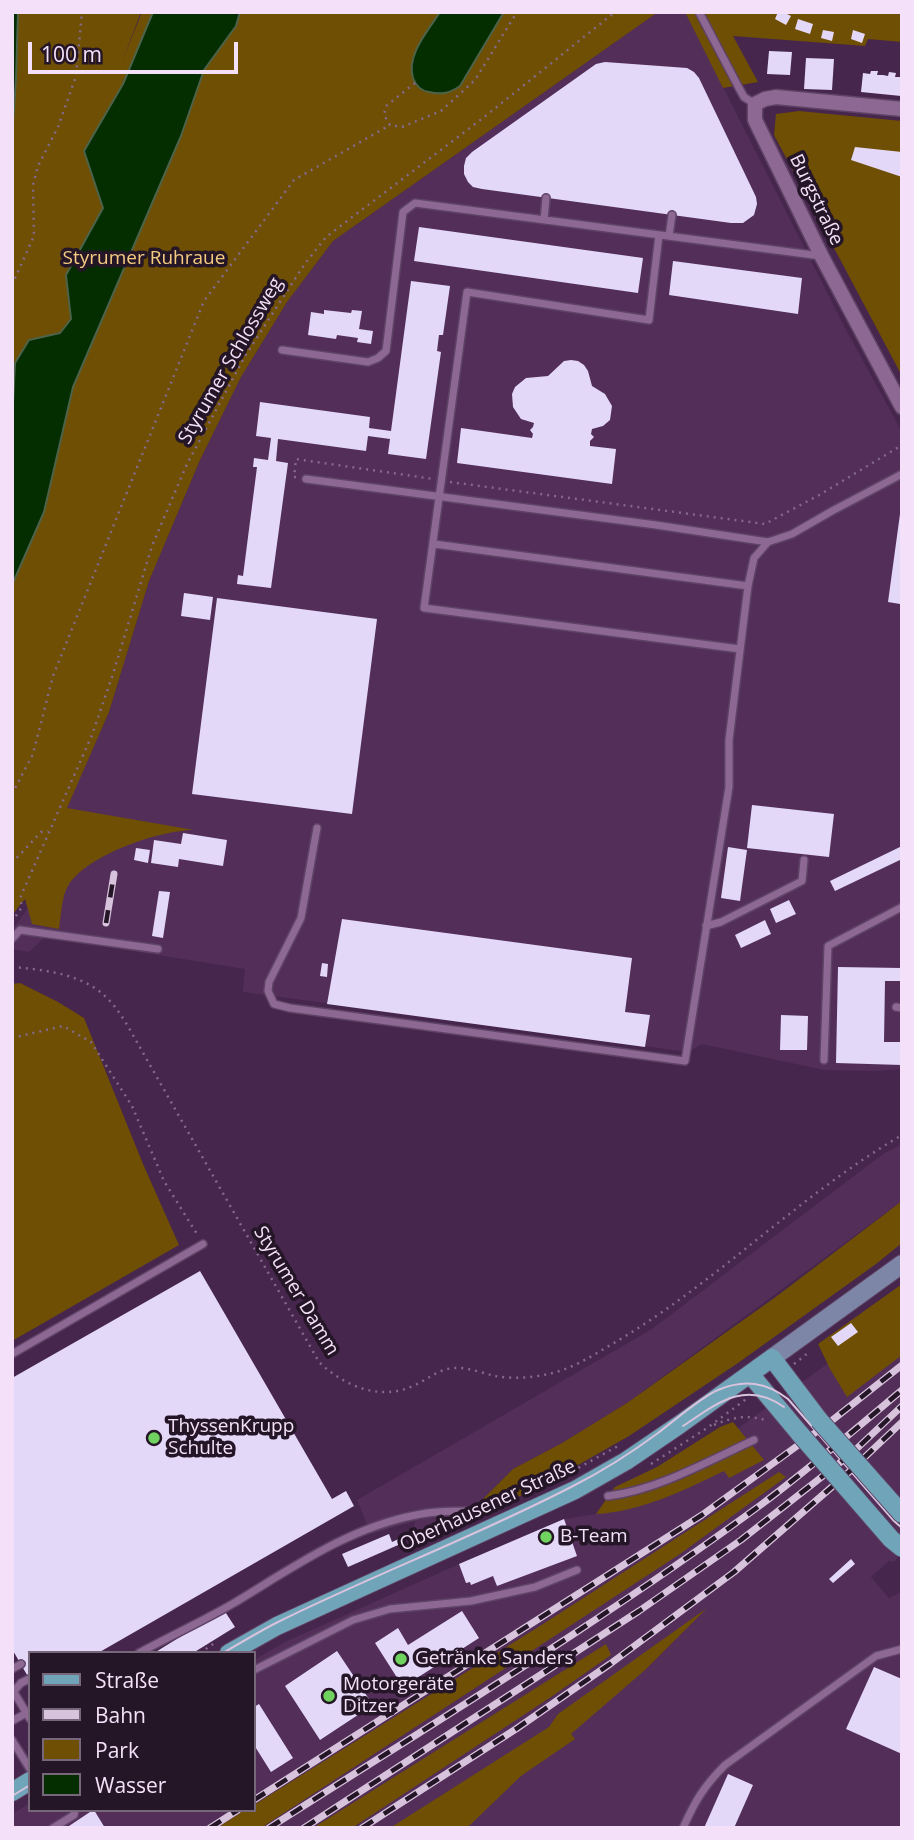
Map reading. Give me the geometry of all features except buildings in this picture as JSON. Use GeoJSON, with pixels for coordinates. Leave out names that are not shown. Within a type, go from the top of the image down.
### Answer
{"type":"FeatureCollection","features":[{"type":"Feature","properties":{"kind":"main road"},"geometry":{"type":"LineString","coordinates":[[761,1366],[902,1264]]}},
{"type":"Feature","properties":{"kind":"main road"},"geometry":{"type":"LineString","coordinates":[[761,1366],[819,1420],[902,1514]]}},
{"type":"Feature","properties":{"kind":"main road"},"geometry":{"type":"LineString","coordinates":[[761,1366],[800,1434],[891,1539],[902,1548]]}},
{"type":"Feature","properties":{"kind":"main road","name":"Oberhausener Straße"},"geometry":{"type":"LineString","coordinates":[[224,1647],[277,1626],[559,1498],[626,1461],[761,1366]]}},
{"type":"Feature","properties":{"kind":"main road"},"geometry":{"type":"LineString","coordinates":[[12,1792],[28,1782]]}},
{"type":"Feature","properties":{"kind":"street"},"geometry":{"type":"LineString","coordinates":[[755,104],[776,97],[902,109]]}},
{"type":"Feature","properties":{"kind":"street","name":"Burgstraße"},"geometry":{"type":"LineString","coordinates":[[755,104],[755,120],[822,257],[902,407]]}},
{"type":"Feature","properties":{"kind":"lane","name":"Burgstraße"},"geometry":{"type":"LineString","coordinates":[[699,12],[744,97],[755,104]]}},
{"type":"Feature","properties":{"kind":"lane"},"geometry":{"type":"LineString","coordinates":[[544,220],[547,198]]}},
{"type":"Feature","properties":{"kind":"lane"},"geometry":{"type":"LineString","coordinates":[[282,350],[368,362],[386,351],[403,212],[415,203],[822,257]]}},
{"type":"Feature","properties":{"kind":"lane"},"geometry":{"type":"LineString","coordinates":[[669,236],[672,215]]}},
{"type":"Feature","properties":{"kind":"lane"},"geometry":{"type":"LineString","coordinates":[[659,235],[649,320],[467,292],[424,608],[740,649]]}},
{"type":"Feature","properties":{"kind":"lane"},"geometry":{"type":"LineString","coordinates":[[306,479],[768,542],[792,534],[902,474]]}},
{"type":"Feature","properties":{"kind":"lane"},"geometry":{"type":"LineString","coordinates":[[317,828],[301,918],[269,982],[269,996],[274,1004],[685,1061],[729,787],[729,740],[748,586],[754,558],[768,542]]}},
{"type":"Feature","properties":{"kind":"lane"},"geometry":{"type":"LineString","coordinates":[[433,544],[748,586]]}},
{"type":"Feature","properties":{"kind":"lane"},"geometry":{"type":"LineString","coordinates":[[706,926],[721,922],[802,881],[804,860]]}},
{"type":"Feature","properties":{"kind":"lane"},"geometry":{"type":"LineString","coordinates":[[824,1060],[828,946],[902,907]]}},
{"type":"Feature","properties":{"kind":"lane"},"geometry":{"type":"LineString","coordinates":[[12,939],[20,930],[158,949]]}},
{"type":"Feature","properties":{"kind":"lane"},"geometry":{"type":"LineString","coordinates":[[12,1354],[203,1244]]}},
{"type":"Feature","properties":{"kind":"lane"},"geometry":{"type":"LineString","coordinates":[[608,1496],[625,1494],[652,1485],[754,1440]]}},
{"type":"Feature","properties":{"kind":"lane"},"geometry":{"type":"LineString","coordinates":[[143,1651],[232,1604],[292,1566],[355,1534],[379,1524],[415,1515],[438,1511],[469,1511]]}},
{"type":"Feature","properties":{"kind":"lane"},"geometry":{"type":"LineString","coordinates":[[256,1669],[353,1620],[390,1609],[484,1598],[535,1587],[577,1570]]}},
{"type":"Feature","properties":{"kind":"lane"},"geometry":{"type":"LineString","coordinates":[[683,1828],[707,1783],[725,1765],[876,1656],[902,1649]]}},
{"type":"Feature","properties":{"kind":"lane"},"geometry":{"type":"LineString","coordinates":[[12,1669],[21,1664]]}},
{"type":"Feature","properties":{"kind":"lane"},"geometry":{"type":"LineString","coordinates":[[28,1680],[13,1690],[28,1712]]}},
{"type":"Feature","properties":{"kind":"lane"},"geometry":{"type":"LineString","coordinates":[[12,1741],[28,1766]]}},
{"type":"Feature","properties":{"kind":"lane"},"geometry":{"type":"LineString","coordinates":[[53,1828],[75,1812]]}},
{"type":"Feature","properties":{"kind":"path"},"geometry":{"type":"LineString","coordinates":[[12,285],[34,236],[33,185],[38,166],[58,127],[76,76],[82,12]]}},
{"type":"Feature","properties":{"kind":"path"},"geometry":{"type":"LineString","coordinates":[[12,794],[33,754],[53,676],[204,301],[294,180],[390,125],[402,127],[441,111],[475,80],[517,12]]}},
{"type":"Feature","properties":{"kind":"path","name":"Styrumer Schlossweg"},"geometry":{"type":"LineString","coordinates":[[12,922],[22,907],[20,898],[92,735],[152,546],[187,464],[245,356],[304,265],[318,246],[339,227],[409,176],[615,12]]}},
{"type":"Feature","properties":{"kind":"path"},"geometry":{"type":"LineString","coordinates":[[390,125],[384,115],[386,106],[415,83]]}},
{"type":"Feature","properties":{"kind":"path"},"geometry":{"type":"LineString","coordinates":[[306,479],[294,477],[296,459],[765,524],[902,445]]}},
{"type":"Feature","properties":{"kind":"path"},"geometry":{"type":"LineString","coordinates":[[12,863],[41,832],[48,831]]}},
{"type":"Feature","properties":{"kind":"path","name":"Styrumer Damm"},"geometry":{"type":"LineString","coordinates":[[12,967],[73,977],[97,989],[113,1004],[319,1362],[331,1374],[362,1389],[395,1391],[412,1387],[438,1372],[454,1368],[499,1377],[536,1376],[562,1371],[640,1327],[672,1305],[814,1195],[902,1135]]}},
{"type":"Feature","properties":{"kind":"path"},"geometry":{"type":"LineString","coordinates":[[12,1038],[63,1026],[91,1042],[132,1106],[164,1181],[203,1244]]}},
{"type":"Feature","properties":{"kind":"path"},"geometry":{"type":"LineString","coordinates":[[708,1428],[731,1418],[746,1416],[772,1424]]}},
{"type":"Feature","properties":{"kind":"path"},"geometry":{"type":"LineString","coordinates":[[559,1479],[617,1446]]}},
{"type":"Feature","properties":{"kind":"shaded area"},"geometry":{"type":"Polygon","coordinates":[[[658,12],[685,12],[844,326],[902,432],[902,1069],[824,1070],[702,1044],[688,1052],[243,992],[245,969],[45,937],[29,952],[12,949],[12,930],[28,908],[25,898],[109,712],[149,581],[200,460],[241,377],[287,302],[333,241],[658,12]]]}},
{"type":"Feature","properties":{"kind":"shaded area"},"geometry":{"type":"Polygon","coordinates":[[[902,1144],[902,1201],[627,1403],[513,1469],[459,1523],[410,1545],[415,1521],[371,1534],[357,1500],[652,1329],[883,1154],[902,1144]]]}},
{"type":"Feature","properties":{"kind":"shaded area"},"geometry":{"type":"Polygon","coordinates":[[[902,1310],[902,1553],[894,1562],[889,1561],[871,1577],[889,1598],[902,1592],[902,1828],[12,1828],[12,1814],[28,1804],[28,1812],[256,1812],[256,1659],[285,1642],[564,1519],[596,1514],[615,1487],[723,1442],[741,1426],[902,1310]]]}},
{"type":"Feature","properties":{"kind":"green space","name":"Styrumer Ruhraue"},"geometry":{"type":"Polygon","coordinates":[[[12,12],[141,12],[122,62],[142,12],[440,12],[414,55],[460,86],[504,12],[658,12],[333,241],[287,302],[241,377],[200,460],[149,581],[109,712],[67,808],[194,830],[163,834],[125,846],[90,864],[66,890],[59,929],[32,924],[25,899],[12,915],[12,12]]]}},
{"type":"Feature","properties":{"kind":"green space"},"geometry":{"type":"Polygon","coordinates":[[[685,12],[902,12],[902,42],[868,39],[865,46],[733,36],[758,82],[723,88],[685,12]]]}},
{"type":"Feature","properties":{"kind":"green space"},"geometry":{"type":"Polygon","coordinates":[[[799,111],[902,121],[902,376],[774,135],[776,114],[799,111]]]}},
{"type":"Feature","properties":{"kind":"green space"},"geometry":{"type":"Polygon","coordinates":[[[20,983],[84,1018],[179,1245],[12,1341],[12,984],[20,983]]]}},
{"type":"Feature","properties":{"kind":"green space"},"geometry":{"type":"Polygon","coordinates":[[[902,1201],[902,1243],[738,1363],[629,1436],[557,1477],[514,1499],[480,1502],[513,1469],[627,1403],[777,1296],[902,1201]]]}},
{"type":"Feature","properties":{"kind":"green space"},"geometry":{"type":"Polygon","coordinates":[[[902,1284],[902,1355],[847,1397],[818,1344],[902,1284]]]}},
{"type":"Feature","properties":{"kind":"green space"},"geometry":{"type":"Polygon","coordinates":[[[733,1422],[764,1460],[729,1478],[724,1471],[646,1505],[596,1514],[615,1487],[657,1467],[720,1427],[733,1422]]]}},
{"type":"Feature","properties":{"kind":"green space"},"geometry":{"type":"Polygon","coordinates":[[[779,1472],[786,1477],[680,1554],[261,1828],[217,1828],[242,1812],[256,1812],[256,1804],[779,1472]]]}},
{"type":"Feature","properties":{"kind":"green space"},"geometry":{"type":"Polygon","coordinates":[[[707,1608],[645,1670],[571,1734],[575,1739],[521,1776],[470,1825],[465,1828],[390,1828],[549,1727],[558,1714],[707,1608]]]}},
{"type":"Feature","properties":{"kind":"green space"},"geometry":{"type":"Polygon","coordinates":[[[606,1644],[611,1655],[352,1828],[313,1828],[606,1644]]]}},
{"type":"Feature","properties":{"kind":"water"},"geometry":{"type":"Polygon","coordinates":[[[12,12],[18,12],[12,141],[12,12]]]}},
{"type":"Feature","properties":{"kind":"water"},"geometry":{"type":"Polygon","coordinates":[[[153,12],[240,12],[236,26],[204,70],[181,136],[73,387],[44,512],[12,585],[12,422],[15,363],[29,340],[60,333],[71,319],[66,275],[103,208],[84,151],[123,84],[153,12]]]}},
{"type":"Feature","properties":{"kind":"water"},"geometry":{"type":"Polygon","coordinates":[[[440,12],[504,12],[460,86],[449,92],[438,93],[419,88],[413,78],[412,69],[419,43],[440,12]]]}},
{"type":"Feature","properties":{"kind":"tram line"},"geometry":{"type":"LineString","coordinates":[[227,1651],[311,1606],[536,1505],[584,1480],[638,1448],[704,1398],[737,1384],[763,1386],[788,1399],[902,1528]]}},
{"type":"Feature","properties":{"kind":"tram line"},"geometry":{"type":"LineString","coordinates":[[683,1426],[719,1403],[744,1395],[770,1399],[784,1407]]}},
{"type":"Feature","properties":{"kind":"tram line"},"geometry":{"type":"LineString","coordinates":[[12,1796],[28,1786]]}},
{"type":"Feature","properties":{"kind":"railway"},"geometry":{"type":"LineString","coordinates":[[106,923],[114,874]]}},
{"type":"Feature","properties":{"kind":"railway"},"geometry":{"type":"LineString","coordinates":[[256,1799],[702,1515],[830,1422],[902,1365]]}},
{"type":"Feature","properties":{"kind":"railway"},"geometry":{"type":"LineString","coordinates":[[269,1828],[642,1589],[762,1504],[902,1390]]}},
{"type":"Feature","properties":{"kind":"railway"},"geometry":{"type":"LineString","coordinates":[[304,1828],[639,1611],[741,1540],[851,1454],[902,1406]]}},
{"type":"Feature","properties":{"kind":"railway"},"geometry":{"type":"LineString","coordinates":[[362,1828],[516,1729],[610,1664],[734,1572],[902,1422]]}},
{"type":"Feature","properties":{"kind":"railway"},"geometry":{"type":"LineString","coordinates":[[210,1828],[235,1812]]}},
{"type":"Feature","properties":{"kind":"place","name":"ThyssenKrupp Schulte"},"geometry":{"type":"Point","coordinates":[154,1438]}},
{"type":"Feature","properties":{"kind":"place","name":"B-Team"},"geometry":{"type":"Point","coordinates":[546,1537]}},
{"type":"Feature","properties":{"kind":"place","name":"Getränke Sanders"},"geometry":{"type":"Point","coordinates":[401,1659]}},
{"type":"Feature","properties":{"kind":"place","name":"Motorgeräte Ditzer"},"geometry":{"type":"Point","coordinates":[329,1696]}}]}
